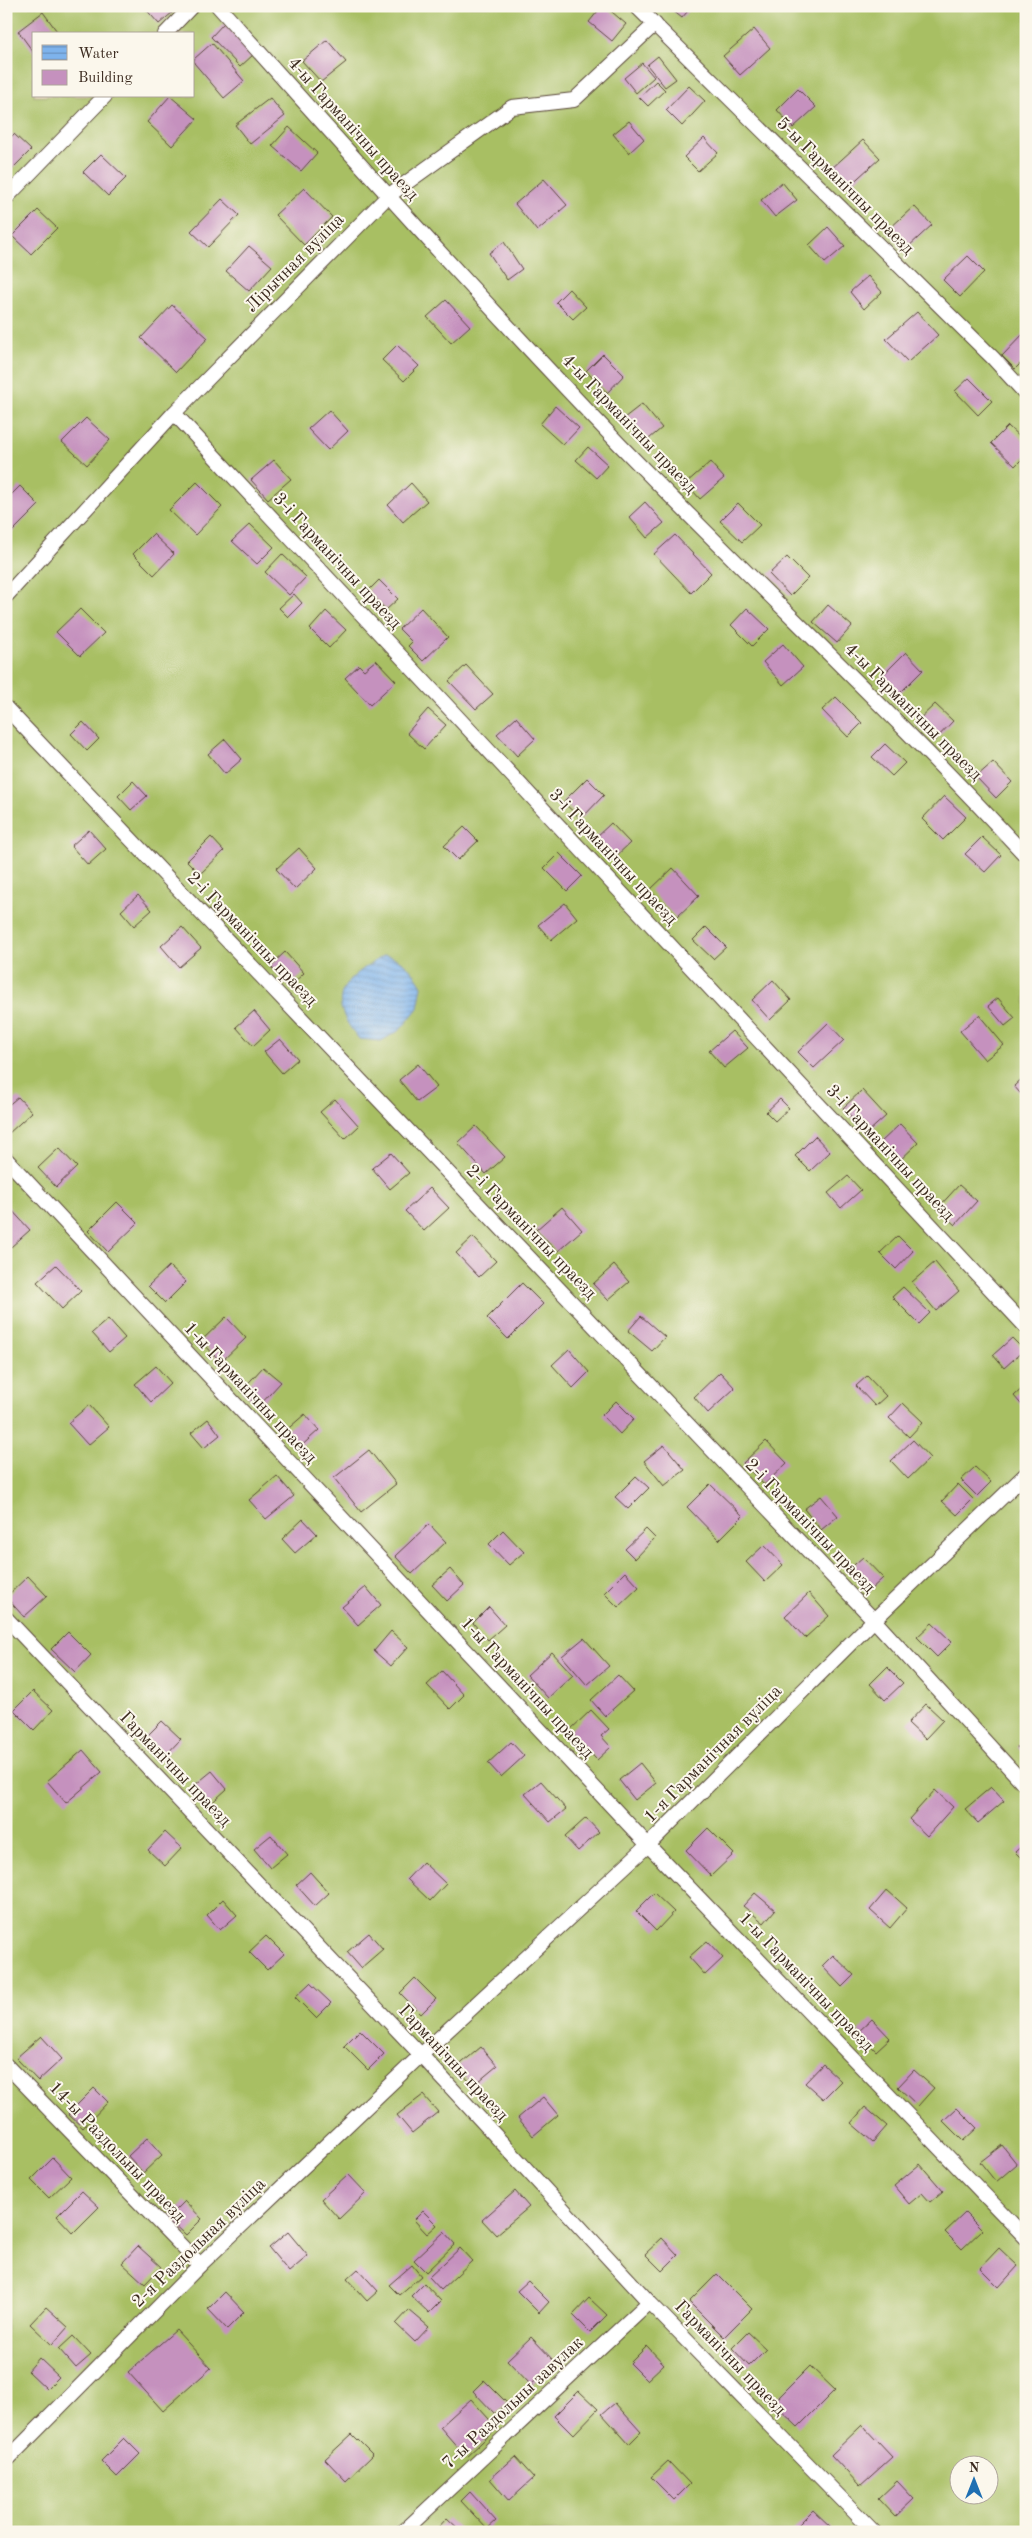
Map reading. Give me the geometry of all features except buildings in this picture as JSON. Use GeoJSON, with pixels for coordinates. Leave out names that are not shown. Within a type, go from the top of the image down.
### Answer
{"type":"FeatureCollection","features":[{"type":"Feature","properties":{"kind":"lane"},"geometry":{"type":"LineString","coordinates":[[167,32],[192,6]]}},
{"type":"Feature","properties":{"kind":"lane","name":"4-ы Гарманічны праезд"},"geometry":{"type":"LineString","coordinates":[[218,6],[388,196],[620,445],[957,781],[1026,856]]}},
{"type":"Feature","properties":{"kind":"lane","name":"5-ы Гарманічны праезд"},"geometry":{"type":"LineString","coordinates":[[636,6],[986,351],[1026,394]]}},
{"type":"Feature","properties":{"kind":"lane","name":"Лірычная вуліца"},"geometry":{"type":"LineString","coordinates":[[6,596],[174,413],[388,196],[512,106],[574,100],[655,24]]}},
{"type":"Feature","properties":{"kind":"lane"},"geometry":{"type":"LineString","coordinates":[[6,198],[103,98]]}},
{"type":"Feature","properties":{"kind":"lane","name":"3-і Гарманічны праезд"},"geometry":{"type":"LineString","coordinates":[[174,413],[1026,1327]]}},
{"type":"Feature","properties":{"kind":"lane","name":"2-і Гарманічны праезд"},"geometry":{"type":"LineString","coordinates":[[6,708],[874,1620],[1026,1786]]}},
{"type":"Feature","properties":{"kind":"lane","name":"1-ы Гарманічны праезд"},"geometry":{"type":"LineString","coordinates":[[6,1159],[648,1846],[1026,2238]]}},
{"type":"Feature","properties":{"kind":"lane","name":"1-я Гарманічная вуліца"},"geometry":{"type":"LineString","coordinates":[[421,2055],[648,1846],[874,1620],[1026,1474]]}},
{"type":"Feature","properties":{"kind":"lane","name":"Гарманічны праезд"},"geometry":{"type":"LineString","coordinates":[[6,1618],[421,2055],[649,2302],[866,2529]]}},
{"type":"Feature","properties":{"kind":"lane","name":"2-я Раздольная вуліца"},"geometry":{"type":"LineString","coordinates":[[6,2461],[200,2265],[421,2055]]}},
{"type":"Feature","properties":{"kind":"lane","name":"14-ы Раздольны праезд"},"geometry":{"type":"LineString","coordinates":[[6,2065],[200,2265]]}},
{"type":"Feature","properties":{"kind":"lane","name":"7-ы Раздольны завулак"},"geometry":{"type":"LineString","coordinates":[[403,2532],[649,2302]]}},
{"type":"Feature","properties":{"kind":"green space"},"geometry":{"type":"Polygon","coordinates":[[[6,6],[1026,6],[1026,2532],[6,2532],[6,6]]]}},
{"type":"Feature","properties":{"kind":"water"},"geometry":{"type":"Polygon","coordinates":[[[385,955],[403,963],[411,970],[422,986],[418,1008],[400,1030],[381,1041],[359,1039],[348,1024],[342,1011],[341,1000],[343,990],[359,972],[385,955]]]}}]}
